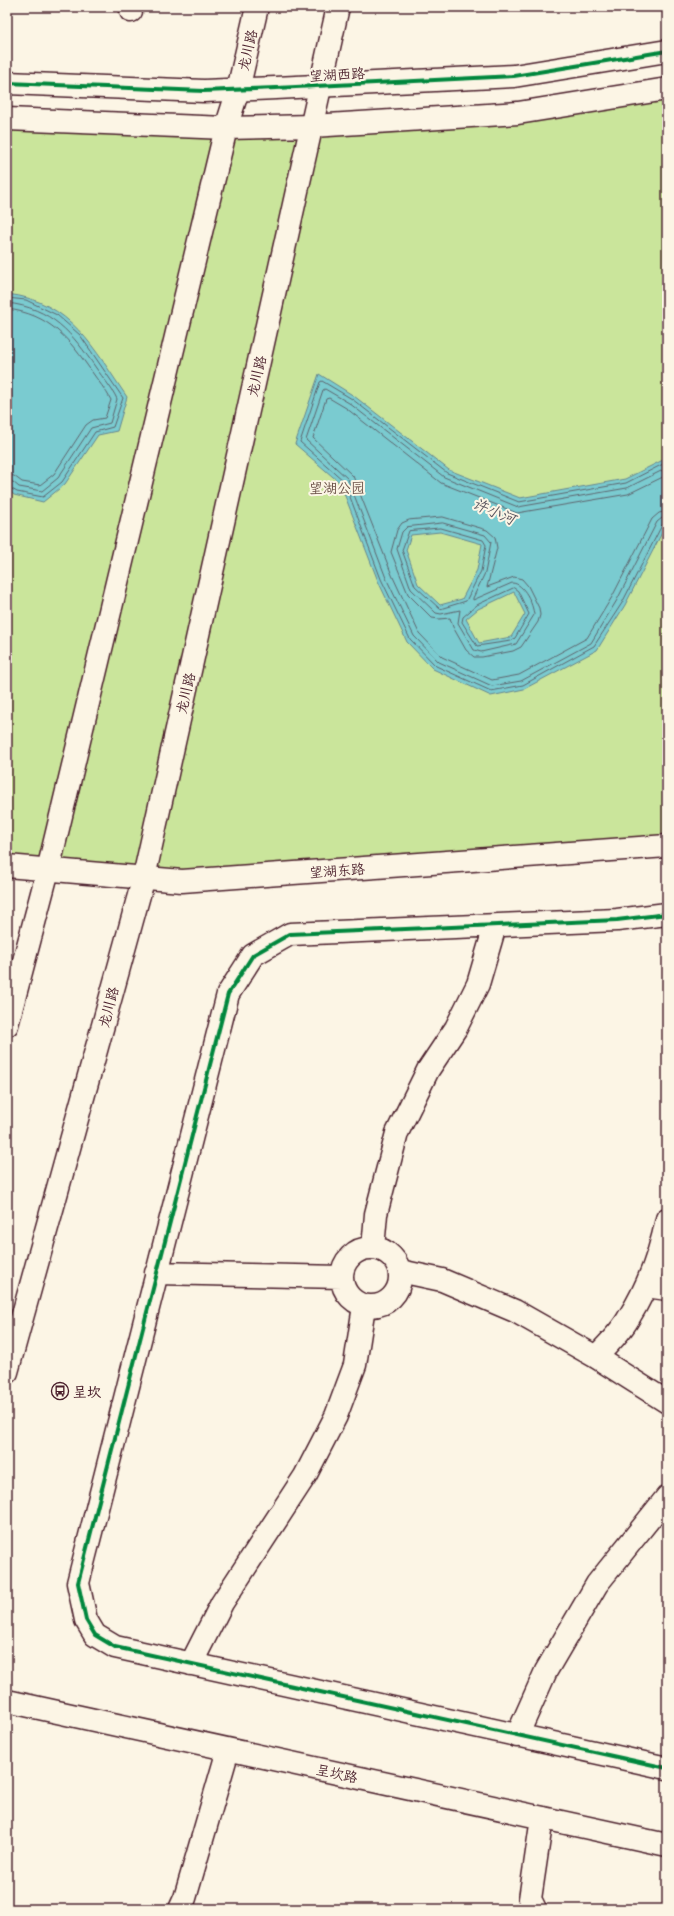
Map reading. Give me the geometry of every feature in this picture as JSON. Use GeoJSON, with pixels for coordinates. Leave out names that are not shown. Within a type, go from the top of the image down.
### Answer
{"type":"FeatureCollection","features":[{"type":"Feature","properties":{"kind":"main road","name":"龙川路"},"geometry":{"type":"LineString","coordinates":[[7,1025],[48,870],[226,128],[238,90],[257,7]]}},
{"type":"Feature","properties":{"kind":"main road","name":"龙川路"},"geometry":{"type":"LineString","coordinates":[[7,1372],[144,877],[338,7]]}},
{"type":"Feature","properties":{"kind":"main road","name":"望湖西路"},"geometry":{"type":"LineString","coordinates":[[7,83],[204,91],[238,90],[514,76],[667,51]]}},
{"type":"Feature","properties":{"kind":"main road"},"geometry":{"type":"LineString","coordinates":[[7,120],[226,128],[312,126],[518,113],[667,89]]}},
{"type":"Feature","properties":{"kind":"main road","name":"望湖东路"},"geometry":{"type":"LineString","coordinates":[[7,866],[182,880],[667,846]]}},
{"type":"Feature","properties":{"kind":"main road"},"geometry":{"type":"LineString","coordinates":[[667,914],[617,920],[290,934],[252,955],[228,994],[78,1583],[86,1620],[95,1635],[115,1648],[667,1768]]}},
{"type":"Feature","properties":{"kind":"main road"},"geometry":{"type":"LineString","coordinates":[[373,1248],[376,1214],[397,1133],[428,1070],[456,1028],[478,984],[495,926]]}},
{"type":"Feature","properties":{"kind":"main road"},"geometry":{"type":"LineString","coordinates":[[596,1357],[657,1287],[667,1219]]}},
{"type":"Feature","properties":{"kind":"main road"},"geometry":{"type":"LineString","coordinates":[[373,1248],[382,1250],[390,1255],[396,1262],[400,1271],[400,1281],[397,1290],[391,1299],[383,1304],[364,1306],[355,1302],[348,1296],[343,1287],[343,1268],[348,1259],[363,1249],[373,1248]]}},
{"type":"Feature","properties":{"kind":"main road"},"geometry":{"type":"LineString","coordinates":[[400,1271],[442,1280],[515,1311],[596,1357],[667,1402]]}},
{"type":"Feature","properties":{"kind":"main road"},"geometry":{"type":"LineString","coordinates":[[156,1273],[342,1277]]}},
{"type":"Feature","properties":{"kind":"main road"},"geometry":{"type":"LineString","coordinates":[[191,1664],[222,1604],[304,1476],[336,1416],[355,1365],[364,1306]]}},
{"type":"Feature","properties":{"kind":"main road"},"geometry":{"type":"LineString","coordinates":[[517,1736],[546,1671],[597,1584],[667,1497]]}},
{"type":"Feature","properties":{"kind":"main road","name":"呈坎路"},"geometry":{"type":"LineString","coordinates":[[7,1701],[667,1845]]}},
{"type":"Feature","properties":{"kind":"main road"},"geometry":{"type":"LineString","coordinates":[[180,1909],[185,1898],[228,1750]]}},
{"type":"Feature","properties":{"kind":"main road"},"geometry":{"type":"LineString","coordinates":[[535,1909],[530,1899],[542,1818]]}},
{"type":"Feature","properties":{"kind":"green space","name":"望湖公园"},"geometry":{"type":"Polygon","coordinates":[[[667,89],[667,846],[182,881],[7,866],[7,119],[226,128],[667,89]]]}},
{"type":"Feature","properties":{"kind":"water"},"geometry":{"type":"Polygon","coordinates":[[[7,294],[29,298],[48,306],[64,317],[79,330],[91,345],[127,397],[117,431],[98,435],[65,484],[43,502],[14,495],[7,489],[7,294]]]}},
{"type":"Feature","properties":{"kind":"water","name":"许小河"},"geometry":{"type":"Polygon","coordinates":[[[319,374],[354,396],[449,470],[520,498],[625,479],[667,458],[667,523],[625,605],[597,650],[524,689],[491,696],[433,669],[407,642],[378,581],[340,483],[295,444],[319,374]],[[440,532],[411,535],[406,550],[418,584],[440,605],[462,599],[477,570],[482,544],[440,532]],[[514,592],[478,609],[466,619],[479,643],[511,637],[525,614],[514,592]]]}},
{"type":"Feature","properties":{"kind":"cycle path"},"geometry":{"type":"LineString","coordinates":[[7,83],[204,91],[276,88],[514,76],[667,51]]}},
{"type":"Feature","properties":{"kind":"cycle path"},"geometry":{"type":"LineString","coordinates":[[667,914],[617,920],[290,934],[253,955],[228,994],[78,1583],[86,1620],[95,1635],[115,1647],[667,1768]]}},
{"type":"Feature","properties":{"kind":"place","name":"呈坎"},"geometry":{"type":"Point","coordinates":[60,1391]}}]}
